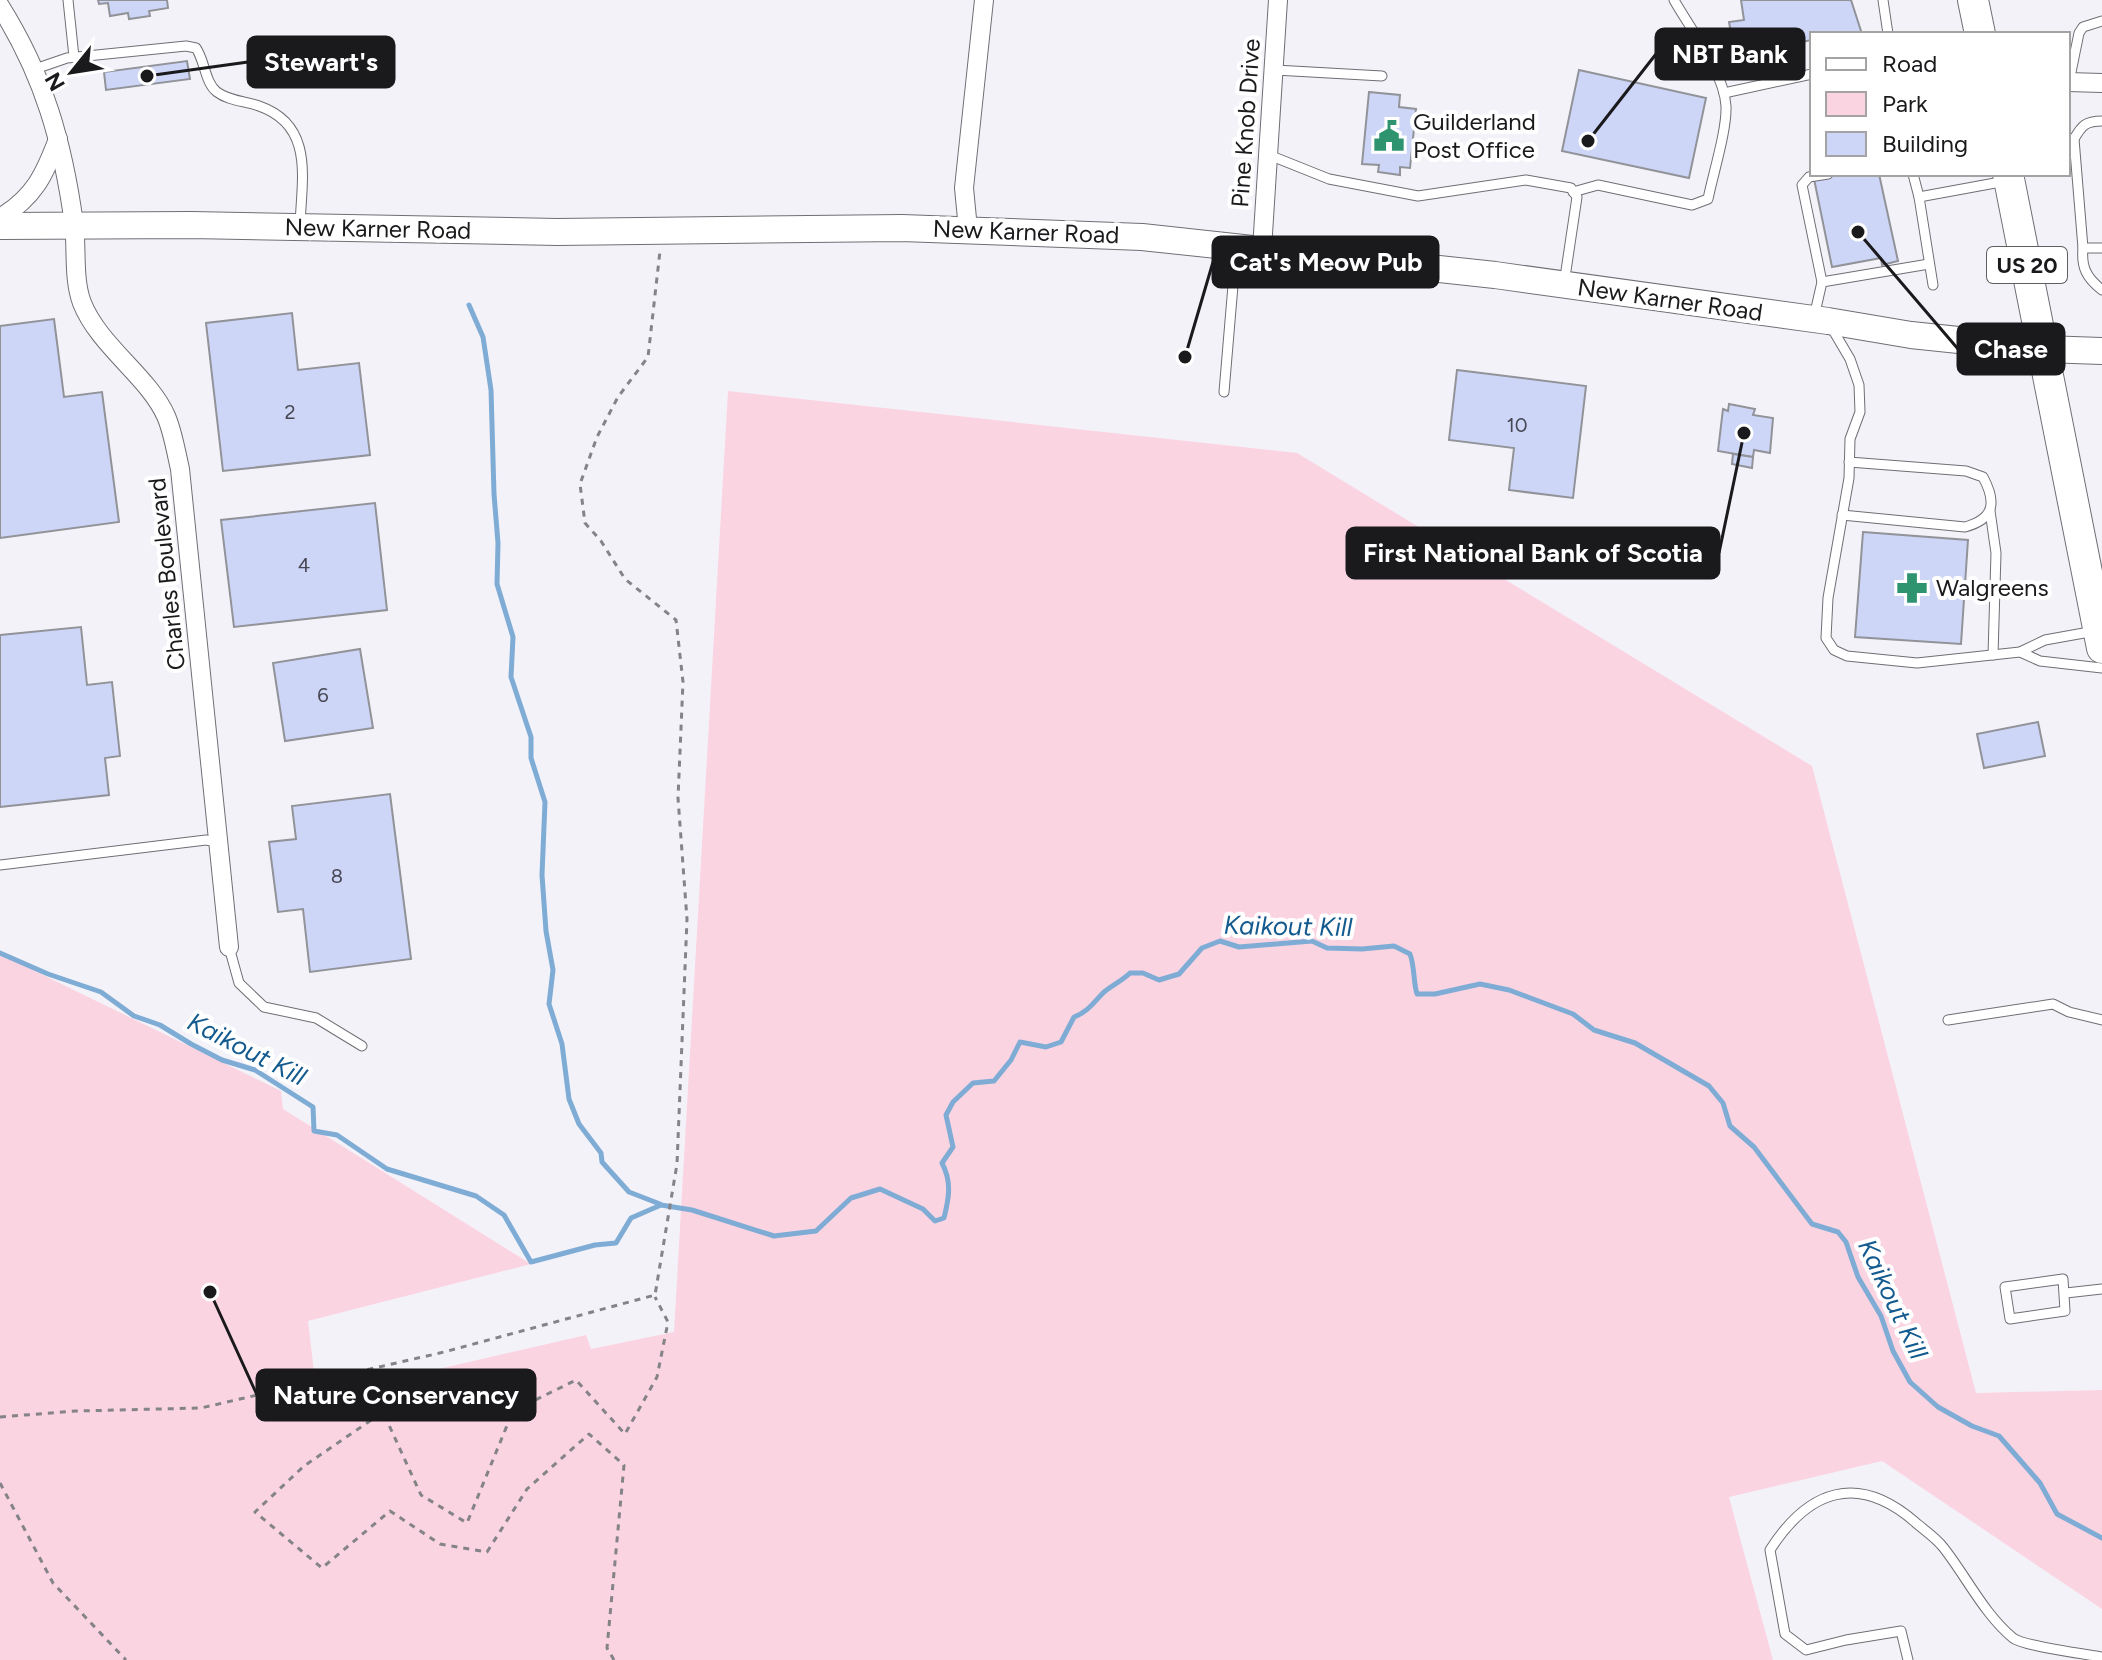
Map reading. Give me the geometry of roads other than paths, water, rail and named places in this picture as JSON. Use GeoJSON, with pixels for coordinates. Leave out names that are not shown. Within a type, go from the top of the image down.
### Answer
{"type":"FeatureCollection","features":[{"type":"Feature","properties":{"kind":"main road"},"geometry":{"type":"LineString","coordinates":[[1973,0],[1980,32]]}},
{"type":"Feature","properties":{"kind":"main road","name":"US 20"},"geometry":{"type":"LineString","coordinates":[[2009,177],[2100,639]]}},
{"type":"Feature","properties":{"kind":"main road","name":"New Karner Road"},"geometry":{"type":"LineString","coordinates":[[0,226],[423,231],[968,229],[1142,237],[1495,275],[1911,335],[2044,349],[2102,351]]}},
{"type":"Feature","properties":{"kind":"street"},"geometry":{"type":"LineString","coordinates":[[968,229],[964,188],[984,0]]}},
{"type":"Feature","properties":{"kind":"street","name":"Pine Knob Drive"},"geometry":{"type":"LineString","coordinates":[[1249,248],[1269,155],[1278,0]]}},
{"type":"Feature","properties":{"kind":"street","name":"Charles Boulevard"},"geometry":{"type":"LineString","coordinates":[[0,6],[35,69],[59,137],[74,225],[82,303],[103,338],[166,415],[180,469],[229,947]]}},
{"type":"Feature","properties":{"kind":"street"},"geometry":{"type":"LineString","coordinates":[[2070,82],[2102,83]]}},
{"type":"Feature","properties":{"kind":"street"},"geometry":{"type":"LineString","coordinates":[[0,218],[34,191],[45,175],[59,137]]}},
{"type":"Feature","properties":{"kind":"lane"},"geometry":{"type":"LineString","coordinates":[[68,0],[74,57]]}},
{"type":"Feature","properties":{"kind":"lane"},"geometry":{"type":"LineString","coordinates":[[1573,192],[1598,185],[1692,205],[1708,199],[1725,115],[1724,93],[1674,0]]}},
{"type":"Feature","properties":{"kind":"lane"},"geometry":{"type":"LineString","coordinates":[[1883,0],[1888,32]]}},
{"type":"Feature","properties":{"kind":"lane"},"geometry":{"type":"LineString","coordinates":[[2070,73],[2079,33],[2083,27],[2102,21]]}},
{"type":"Feature","properties":{"kind":"lane"},"geometry":{"type":"LineString","coordinates":[[35,69],[74,57],[186,46],[196,48],[203,59],[208,81],[216,92],[274,112],[289,124],[299,141],[303,160],[300,228]]}},
{"type":"Feature","properties":{"kind":"lane"},"geometry":{"type":"LineString","coordinates":[[1275,70],[1382,76]]}},
{"type":"Feature","properties":{"kind":"lane"},"geometry":{"type":"LineString","coordinates":[[1724,93],[1810,74]]}},
{"type":"Feature","properties":{"kind":"lane"},"geometry":{"type":"LineString","coordinates":[[2102,121],[2088,121],[2071,139],[2083,248],[2081,265],[2091,281],[2102,290]]}},
{"type":"Feature","properties":{"kind":"lane"},"geometry":{"type":"LineString","coordinates":[[1269,155],[1329,179],[1418,196],[1526,180],[1571,188],[1577,197],[1564,286]]}},
{"type":"Feature","properties":{"kind":"lane"},"geometry":{"type":"LineString","coordinates":[[1815,176],[1809,177],[1802,185],[1802,197],[1822,282],[1820,320],[1850,359],[1859,385],[1860,412],[1850,439],[1842,515],[1828,598],[1826,638],[1834,650],[1847,656],[1917,663],[2020,652],[2045,640],[2100,639]]}},
{"type":"Feature","properties":{"kind":"lane"},"geometry":{"type":"LineString","coordinates":[[1914,176],[1933,285]]}},
{"type":"Feature","properties":{"kind":"lane"},"geometry":{"type":"LineString","coordinates":[[1919,197],[2009,177]]}},
{"type":"Feature","properties":{"kind":"lane"},"geometry":{"type":"LineString","coordinates":[[1224,392],[1249,248]]}},
{"type":"Feature","properties":{"kind":"lane"},"geometry":{"type":"LineString","coordinates":[[2083,248],[2102,248]]}},
{"type":"Feature","properties":{"kind":"lane"},"geometry":{"type":"LineString","coordinates":[[1822,282],[1929,264]]}},
{"type":"Feature","properties":{"kind":"lane"},"geometry":{"type":"LineString","coordinates":[[1849,462],[1966,471],[1983,477],[1990,491],[1996,553],[1993,655]]}},
{"type":"Feature","properties":{"kind":"lane"},"geometry":{"type":"LineString","coordinates":[[1842,515],[1965,527],[1982,522],[1990,511]]}},
{"type":"Feature","properties":{"kind":"lane"},"geometry":{"type":"LineString","coordinates":[[2020,652],[2040,661],[2102,668]]}},
{"type":"Feature","properties":{"kind":"lane"},"geometry":{"type":"LineString","coordinates":[[0,865],[206,840],[217,842]]}},
{"type":"Feature","properties":{"kind":"lane"},"geometry":{"type":"LineString","coordinates":[[229,947],[239,983],[264,1007],[316,1018],[362,1046]]}},
{"type":"Feature","properties":{"kind":"lane"},"geometry":{"type":"LineString","coordinates":[[1948,1020],[2053,1004],[2069,1012],[2102,1020]]}},
{"type":"Feature","properties":{"kind":"lane"},"geometry":{"type":"LineString","coordinates":[[2063,1279],[2066,1293],[2065,1311],[2010,1319],[2005,1287],[2063,1279]]}},
{"type":"Feature","properties":{"kind":"lane"},"geometry":{"type":"LineString","coordinates":[[2066,1293],[2102,1289]]}},
{"type":"Feature","properties":{"kind":"lane"},"geometry":{"type":"LineString","coordinates":[[1908,1660],[1901,1631],[1806,1650],[1785,1634],[1770,1550],[1786,1526],[1816,1502],[1841,1492],[1873,1495],[1904,1513],[1941,1544],[2016,1641],[2102,1657]]}},
{"type":"Feature","properties":{"kind":"waterway"},"geometry":{"type":"LineString","coordinates":[[469,305],[483,337],[491,390],[497,584],[513,637],[511,677],[531,737],[531,758],[545,802],[542,875],[546,931],[553,970],[549,1004],[562,1044],[569,1099],[579,1124],[601,1153],[602,1162],[629,1192],[660,1204]]}},
{"type":"Feature","properties":{"kind":"waterway","name":"Kaikout Kill"},"geometry":{"type":"LineString","coordinates":[[0,953],[101,992],[134,1016],[160,1025],[222,1060],[255,1070],[313,1107],[314,1131],[337,1135],[387,1169],[476,1196],[504,1215],[531,1262],[595,1245],[616,1243],[631,1218],[661,1205],[692,1210],[774,1236],[816,1231],[851,1198],[880,1189],[923,1209],[935,1221],[944,1218],[949,1190],[942,1163],[953,1147],[946,1115],[953,1102],[973,1083],[994,1081],[1011,1060],[1020,1042],[1046,1047],[1061,1042],[1074,1017],[1087,1010],[1104,992],[1130,973],[1143,973],[1159,980],[1179,974],[1202,948],[1220,941],[1239,947],[1312,941],[1327,948],[1394,946],[1410,954],[1417,994],[1435,994],[1480,984],[1509,990],[1573,1014],[1594,1030],[1635,1043],[1709,1086],[1723,1103],[1730,1126],[1754,1147],[1812,1224],[1838,1232],[1846,1242],[1858,1277],[1881,1316],[1893,1351],[1910,1382],[1938,1407],[1972,1426],[1999,1436],[2040,1483],[2057,1514],[2102,1538]]}},
{"type":"Feature","properties":{"kind":"place","name":"Stewart's"},"geometry":{"type":"Point","coordinates":[147,76]}},
{"type":"Feature","properties":{"kind":"place","name":"Guilderland Post Office"},"geometry":{"type":"Point","coordinates":[1389,136]}},
{"type":"Feature","properties":{"kind":"place","name":"NBT Bank"},"geometry":{"type":"Point","coordinates":[1588,141]}},
{"type":"Feature","properties":{"kind":"place","name":"Chase"},"geometry":{"type":"Point","coordinates":[1858,232]}},
{"type":"Feature","properties":{"kind":"place","name":"Cat's Meow Pub"},"geometry":{"type":"Point","coordinates":[1185,357]}},
{"type":"Feature","properties":{"kind":"place","name":"First National Bank of Scotia"},"geometry":{"type":"Point","coordinates":[1744,433]}},
{"type":"Feature","properties":{"kind":"place","name":"Walgreens"},"geometry":{"type":"Point","coordinates":[1912,588]}},
{"type":"Feature","properties":{"kind":"place","name":"Nature Conservancy"},"geometry":{"type":"Point","coordinates":[210,1292]}}]}
